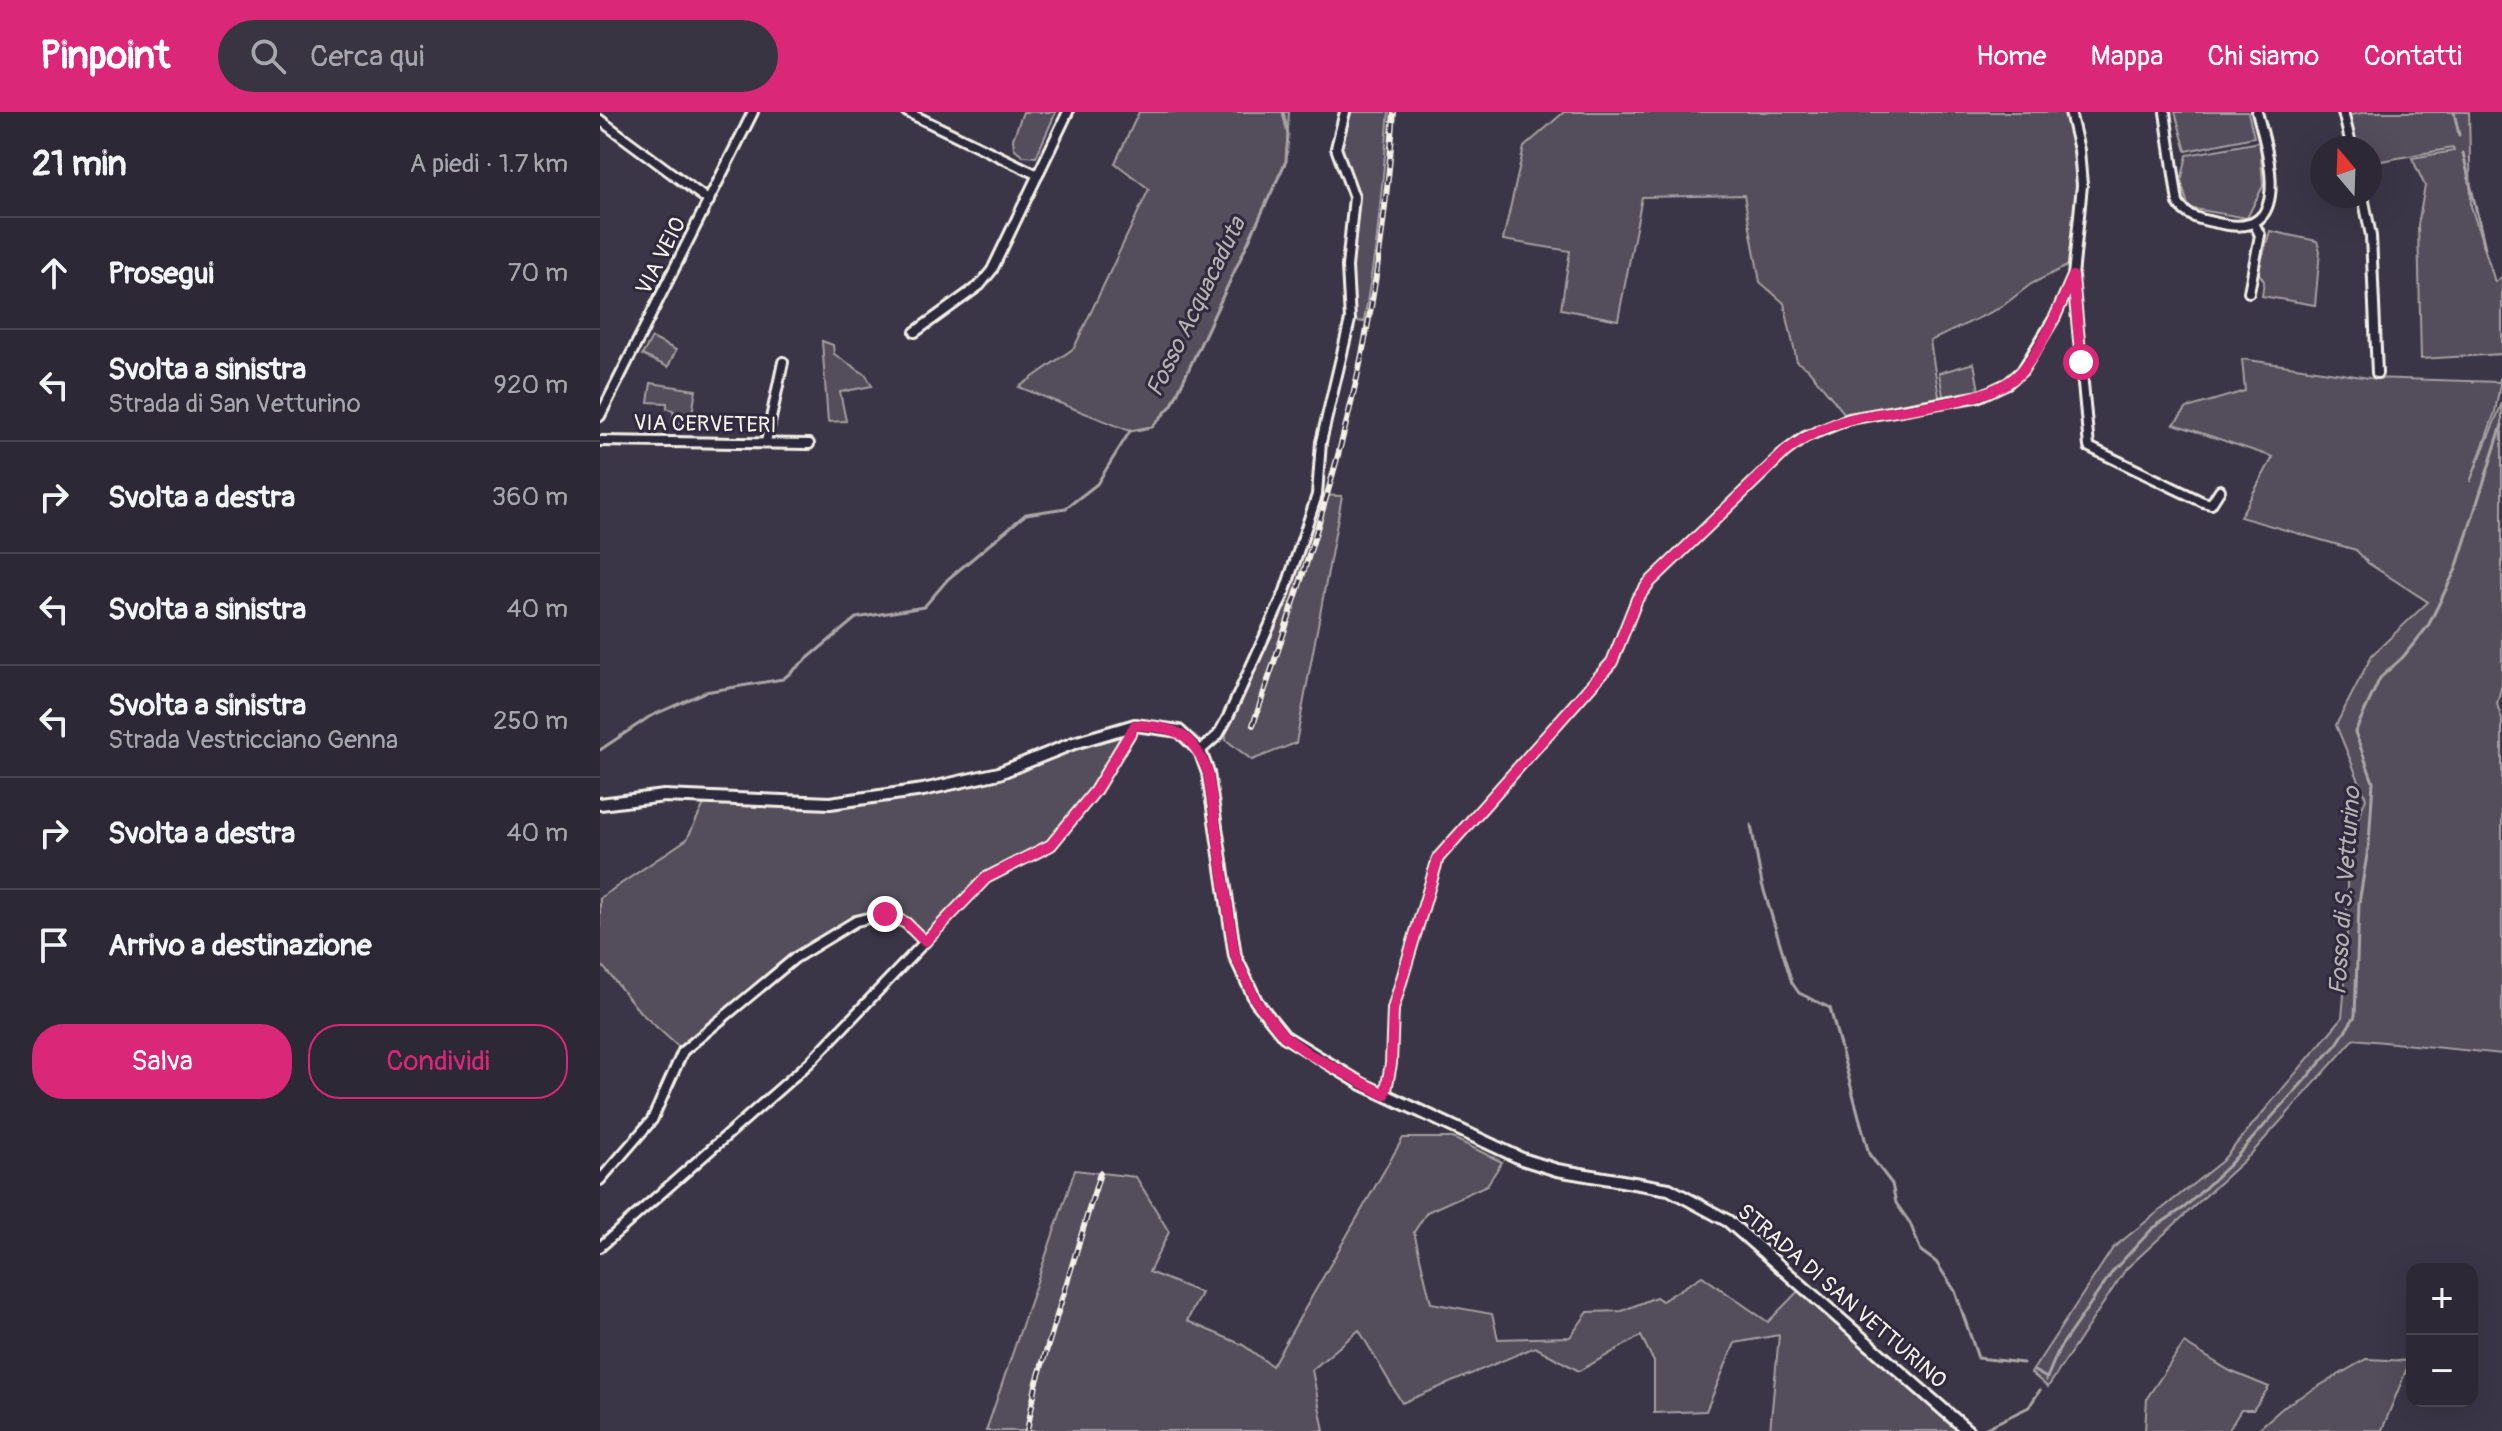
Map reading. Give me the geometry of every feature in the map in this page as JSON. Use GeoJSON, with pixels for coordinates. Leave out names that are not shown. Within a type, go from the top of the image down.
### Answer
{"type":"FeatureCollection","features":[{"type":"Feature","properties":{"kind":"street","name":"VIA VEIO"},"geometry":{"type":"LineString","coordinates":[[600,416],[753,112]]}},
{"type":"Feature","properties":{"kind":"street"},"geometry":{"type":"LineString","coordinates":[[907,112],[1038,175]]}},
{"type":"Feature","properties":{"kind":"street"},"geometry":{"type":"LineString","coordinates":[[915,332],[980,285],[992,270],[1068,112]]}},
{"type":"Feature","properties":{"kind":"street"},"geometry":{"type":"LineString","coordinates":[[600,804],[664,796],[830,803],[923,790],[999,773],[1074,743],[1135,725],[1179,731],[1200,751],[1218,735],[1284,594],[1317,495],[1321,442],[1350,320],[1347,267],[1354,197],[1336,148],[1345,112]]}},
{"type":"Feature","properties":{"kind":"street"},"geometry":{"type":"LineString","coordinates":[[2070,112],[2079,150],[2082,185],[2073,276],[2089,447],[2203,502],[2211,504],[2220,490]]}},
{"type":"Feature","properties":{"kind":"street"},"geometry":{"type":"LineString","coordinates":[[2165,112],[2178,203],[2183,211],[2194,218],[2240,228],[2255,225],[2263,217],[2270,188],[2269,157],[2257,112]]}},
{"type":"Feature","properties":{"kind":"street"},"geometry":{"type":"LineString","coordinates":[[2343,112],[2349,136]]}},
{"type":"Feature","properties":{"kind":"street"},"geometry":{"type":"LineString","coordinates":[[600,120],[709,201]]}},
{"type":"Feature","properties":{"kind":"street"},"geometry":{"type":"LineString","coordinates":[[2365,208],[2371,236],[2377,373]]}},
{"type":"Feature","properties":{"kind":"street"},"geometry":{"type":"LineString","coordinates":[[2249,292],[2260,235],[2255,225]]}},
{"type":"Feature","properties":{"kind":"street"},"geometry":{"type":"LineString","coordinates":[[1385,1095],[1391,1064],[1393,1009],[1438,858],[1612,662],[1637,599],[1649,583],[1786,451],[1805,437],[1849,419],[1980,396],[2008,383],[2022,371],[2055,317],[2073,276]]}},
{"type":"Feature","properties":{"kind":"street"},"geometry":{"type":"LineString","coordinates":[[766,442],[783,362]]}},
{"type":"Feature","properties":{"kind":"street","name":"VIA CERVETERI"},"geometry":{"type":"LineString","coordinates":[[600,441],[809,444]]}},
{"type":"Feature","properties":{"kind":"street"},"geometry":{"type":"LineString","coordinates":[[600,1247],[786,1084],[986,878],[1051,845],[1095,791],[1135,725]]}},
{"type":"Feature","properties":{"kind":"street","name":"STRADA DI SAN VETTURINO"},"geometry":{"type":"LineString","coordinates":[[1200,751],[1208,773],[1235,956],[1256,1001],[1284,1036],[1385,1095],[1522,1159],[1557,1170],[1669,1189],[1728,1221],[1968,1431]]}},
{"type":"Feature","properties":{"kind":"street"},"geometry":{"type":"LineString","coordinates":[[600,1180],[652,1120],[683,1051],[795,958],[856,921],[885,914],[906,923],[925,942]]}},
{"type":"Feature","properties":{"kind":"shaded area"},"geometry":{"type":"Polygon","coordinates":[[[1023,112],[1056,112],[1036,157],[1023,156],[1014,148],[1013,139],[1023,112]]]}},
{"type":"Feature","properties":{"kind":"shaded area"},"geometry":{"type":"Polygon","coordinates":[[[1139,112],[1289,112],[1286,161],[1172,405],[1152,427],[1130,431],[1019,387],[1074,348],[1149,189],[1115,163],[1139,112]]]}},
{"type":"Feature","properties":{"kind":"shaded area"},"geometry":{"type":"Polygon","coordinates":[[[1345,112],[1389,112],[1377,238],[1364,322],[1350,320],[1347,267],[1355,208],[1339,160],[1345,112]]]}},
{"type":"Feature","properties":{"kind":"shaded area"},"geometry":{"type":"Polygon","coordinates":[[[1564,112],[2070,112],[2082,185],[2075,262],[2031,284],[2000,308],[1930,341],[1940,402],[1849,419],[1808,369],[1797,362],[1784,303],[1760,282],[1744,195],[1642,197],[1618,320],[1561,309],[1570,251],[1503,240],[1524,147],[1564,112]]]}},
{"type":"Feature","properties":{"kind":"shaded area"},"geometry":{"type":"Polygon","coordinates":[[[2175,112],[2248,112],[2254,137],[2186,151],[2175,112]]]}},
{"type":"Feature","properties":{"kind":"shaded area"},"geometry":{"type":"Polygon","coordinates":[[[2367,112],[2469,112],[2471,206],[2495,282],[2502,277],[2502,354],[2421,359],[2418,225],[2425,186],[2412,158],[2454,151],[2453,148],[2382,161],[2382,136],[2349,136],[2345,116],[2367,112]]]}},
{"type":"Feature","properties":{"kind":"shaded area"},"geometry":{"type":"Polygon","coordinates":[[[2260,142],[2263,186],[2247,218],[2189,208],[2181,182],[2187,155],[2260,142]]]}},
{"type":"Feature","properties":{"kind":"shaded area"},"geometry":{"type":"Polygon","coordinates":[[[2270,231],[2317,241],[2320,251],[2315,305],[2262,296],[2264,281],[2258,272],[2270,231]]]}},
{"type":"Feature","properties":{"kind":"shaded area"},"geometry":{"type":"Polygon","coordinates":[[[652,338],[676,350],[668,367],[642,355],[652,338]]]}},
{"type":"Feature","properties":{"kind":"shaded area"},"geometry":{"type":"Polygon","coordinates":[[[822,341],[833,345],[834,354],[866,375],[872,386],[840,392],[846,421],[828,422],[822,341]]]}},
{"type":"Feature","properties":{"kind":"shaded area"},"geometry":{"type":"Polygon","coordinates":[[[2242,359],[2369,378],[2499,382],[2502,373],[2495,412],[2470,482],[2502,403],[2502,684],[2497,704],[2502,720],[2502,1054],[2354,1039],[2251,1154],[2126,1269],[2048,1387],[2031,1373],[2113,1248],[2222,1161],[2342,1018],[2347,961],[2347,847],[2366,798],[2336,725],[2372,655],[2428,602],[2368,563],[2356,550],[2240,517],[2273,457],[2174,424],[2187,408],[2245,391],[2242,359]]]}},
{"type":"Feature","properties":{"kind":"shaded area"},"geometry":{"type":"Polygon","coordinates":[[[1974,363],[1980,396],[1944,401],[1939,373],[1974,363]]]}},
{"type":"Feature","properties":{"kind":"shaded area"},"geometry":{"type":"Polygon","coordinates":[[[651,383],[696,390],[690,426],[672,422],[674,411],[667,408],[667,403],[648,402],[651,383]]]}},
{"type":"Feature","properties":{"kind":"shaded area"},"geometry":{"type":"Polygon","coordinates":[[[1317,495],[1342,496],[1296,743],[1252,760],[1226,740],[1225,724],[1284,594],[1317,495]]]}},
{"type":"Feature","properties":{"kind":"shaded area"},"geometry":{"type":"Polygon","coordinates":[[[1135,725],[1095,791],[1051,845],[986,878],[925,942],[891,915],[864,918],[810,948],[683,1051],[640,1012],[600,963],[600,898],[687,839],[705,802],[830,803],[999,773],[1128,728],[1120,737],[1135,725]]]}},
{"type":"Feature","properties":{"kind":"shaded area"},"geometry":{"type":"Polygon","coordinates":[[[1403,1138],[1453,1138],[1502,1162],[1487,1185],[1427,1212],[1414,1232],[1431,1303],[1492,1314],[1498,1339],[1570,1337],[1588,1312],[1622,1311],[1656,1297],[1662,1301],[1702,1276],[1768,1322],[1802,1287],[1969,1431],[1770,1431],[1779,1335],[1735,1343],[1706,1411],[1654,1413],[1654,1362],[1641,1336],[1579,1371],[1535,1347],[1402,1403],[1359,1330],[1312,1370],[1324,1431],[986,1431],[1075,1170],[1136,1177],[1169,1232],[1149,1272],[1201,1293],[1187,1321],[1243,1345],[1272,1366],[1403,1138]]]}},
{"type":"Feature","properties":{"kind":"shaded area"},"geometry":{"type":"Polygon","coordinates":[[[2184,1343],[2230,1371],[2269,1387],[2253,1410],[2241,1410],[2228,1431],[2145,1431],[2147,1398],[2184,1343]]]}},
{"type":"Feature","properties":{"kind":"shaded area"},"geometry":{"type":"Polygon","coordinates":[[[2366,1359],[2406,1361],[2406,1371],[2382,1430],[2256,1431],[2286,1405],[2366,1359]]]}},
{"type":"Feature","properties":{"kind":"waterway","name":"Fosso Acquacaduta"},"geometry":{"type":"LineString","coordinates":[[600,750],[649,717],[705,692],[783,679],[856,618],[924,607],[948,579],[1026,514],[1066,508],[1097,484],[1130,431],[1152,427],[1172,405],[1286,161],[1288,135],[1283,112]]}},
{"type":"Feature","properties":{"kind":"waterway"},"geometry":{"type":"LineString","coordinates":[[2454,112],[2459,135]]}},
{"type":"Feature","properties":{"kind":"waterway"},"geometry":{"type":"LineString","coordinates":[[2463,153],[2485,248]]}},
{"type":"Feature","properties":{"kind":"waterway","name":"Fosso di S. Vetturino"},"geometry":{"type":"LineString","coordinates":[[2046,1380],[2059,1349],[2113,1271],[2152,1229],[2185,1207],[2229,1165],[2337,1044],[2355,1016],[2359,903],[2369,843],[2373,782],[2355,732],[2380,678],[2403,657],[2428,626],[2456,569],[2502,425]]}},
{"type":"Feature","properties":{"kind":"waterway"},"geometry":{"type":"LineString","coordinates":[[1751,825],[1762,884],[1792,983],[1799,993],[1830,1008],[1869,1154],[1892,1184],[1896,1203],[1910,1223],[1921,1251],[1936,1262],[1955,1291],[1978,1358],[2023,1363]]}},
{"type":"Feature","properties":{"kind":"waterway"},"geometry":{"type":"LineString","coordinates":[[2034,1371],[2047,1378]]}},
{"type":"Feature","properties":{"kind":"waterway","name":"Fosso di S. Vetturino"},"geometry":{"type":"LineString","coordinates":[[1980,1431],[2029,1407],[2040,1390]]}},
{"type":"Feature","properties":{"kind":"railway"},"geometry":{"type":"LineString","coordinates":[[1253,725],[1312,546],[1350,410],[1377,270],[1394,112]]}},
{"type":"Feature","properties":{"kind":"railway"},"geometry":{"type":"LineString","coordinates":[[1027,1431],[1036,1385],[1100,1173]]}},
{"type":"Feature","properties":{"kind":"route"},"geometry":{"type":"LineString","coordinates":[[885,914],[906,923],[925,942],[986,878],[1051,845],[1095,791],[1135,725],[1179,731],[1200,751],[1208,773],[1235,956],[1256,1001],[1284,1036],[1309,1054],[1385,1095],[1391,1064],[1393,1009],[1406,955],[1438,858],[1612,662],[1637,599],[1649,583],[1786,451],[1805,437],[1849,419],[1980,396],[2008,383],[2022,371],[2055,317],[2073,276],[2081,362]]}}]}
